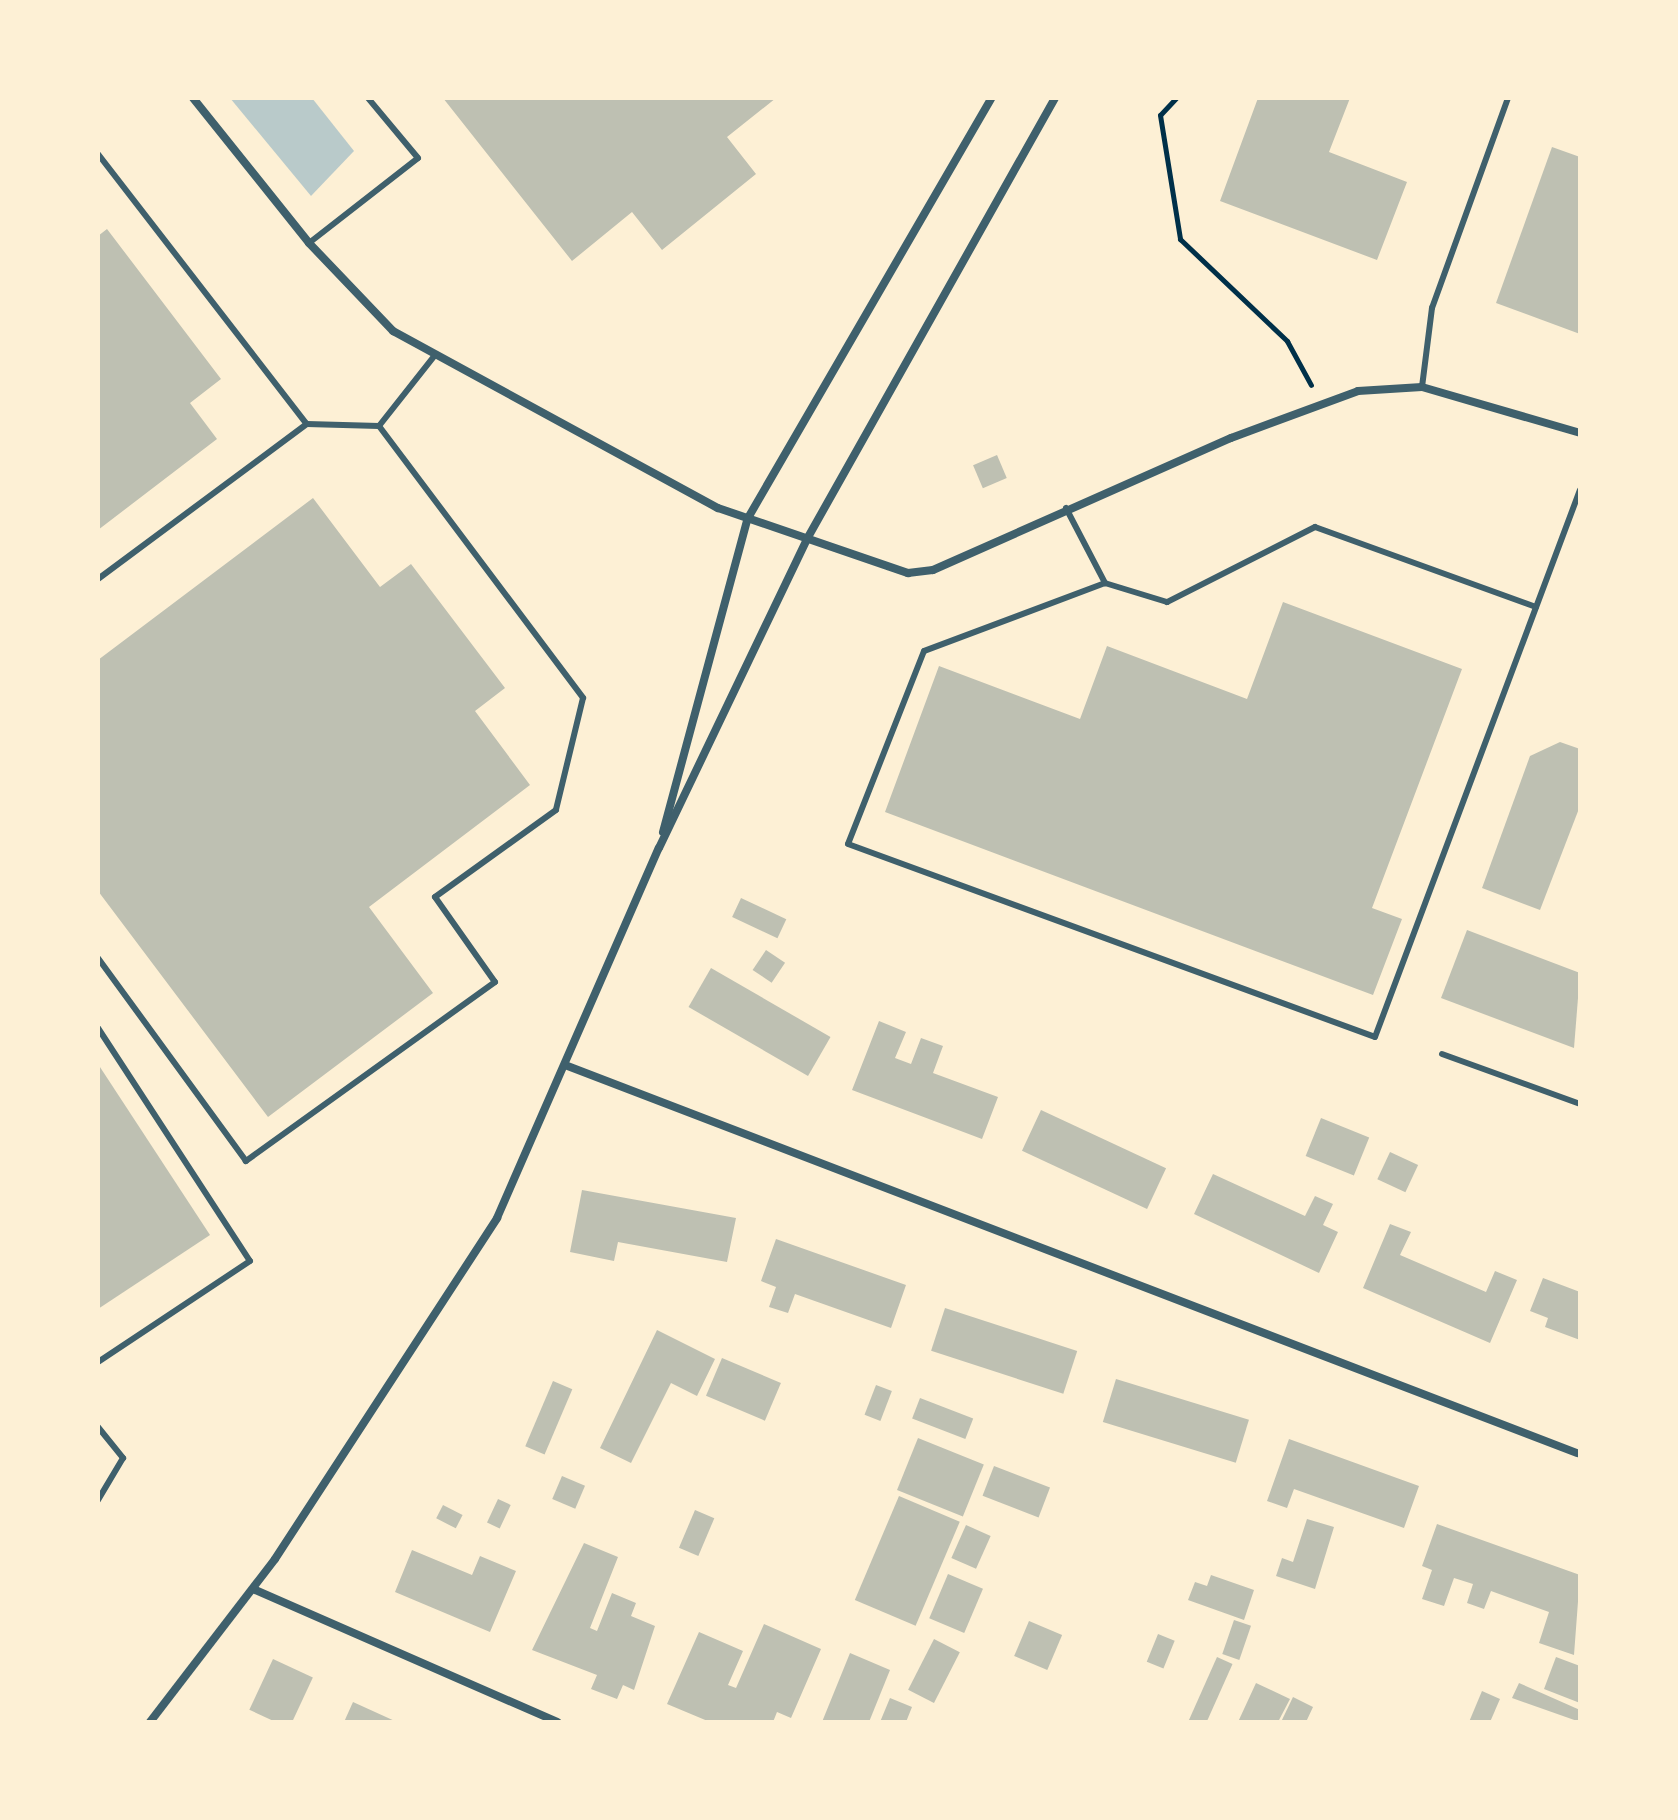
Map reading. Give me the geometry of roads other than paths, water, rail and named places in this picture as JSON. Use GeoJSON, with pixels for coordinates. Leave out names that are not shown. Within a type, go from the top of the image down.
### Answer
{"type":"FeatureCollection","features":[{"type":"Feature","properties":{"kind":"street"},"geometry":{"type":"LineString","coordinates":[[193,98],[309,243],[393,331],[748,518],[908,573],[933,570],[1066,508],[1321,403],[1358,391],[1422,387],[1580,433]]}},
{"type":"Feature","properties":{"kind":"street"},"geometry":{"type":"LineString","coordinates":[[659,848],[714,623],[748,518],[991,98]]}},
{"type":"Feature","properties":{"kind":"street"},"geometry":{"type":"LineString","coordinates":[[150,1722],[253,1589],[497,1218],[659,848],[807,539],[1055,98]]}},
{"type":"Feature","properties":{"kind":"street"},"geometry":{"type":"LineString","coordinates":[[565,1065],[1577,1453]]}},
{"type":"Feature","properties":{"kind":"street"},"geometry":{"type":"LineString","coordinates":[[253,1589],[557,1722]]}},
{"type":"Feature","properties":{"kind":"lane"},"geometry":{"type":"LineString","coordinates":[[309,243],[418,158],[368,98]]}},
{"type":"Feature","properties":{"kind":"lane"},"geometry":{"type":"LineString","coordinates":[[1422,387],[1432,308],[1508,98]]}},
{"type":"Feature","properties":{"kind":"lane"},"geometry":{"type":"LineString","coordinates":[[98,154],[307,424]]}},
{"type":"Feature","properties":{"kind":"lane"},"geometry":{"type":"LineString","coordinates":[[379,426],[435,355]]}},
{"type":"Feature","properties":{"kind":"lane"},"geometry":{"type":"LineString","coordinates":[[98,579],[307,424],[379,426]]}},
{"type":"Feature","properties":{"kind":"lane"},"geometry":{"type":"LineString","coordinates":[[98,958],[246,1161],[495,982],[435,897],[556,810],[583,698],[379,426]]}},
{"type":"Feature","properties":{"kind":"lane"},"geometry":{"type":"LineString","coordinates":[[1536,607],[1315,527],[1167,602],[1105,583],[924,651],[848,844],[1375,1037],[1580,490]]}},
{"type":"Feature","properties":{"kind":"lane"},"geometry":{"type":"LineString","coordinates":[[1066,508],[1105,583]]}},
{"type":"Feature","properties":{"kind":"lane"},"geometry":{"type":"LineString","coordinates":[[98,1028],[250,1261],[98,1362]]}},
{"type":"Feature","properties":{"kind":"lane"},"geometry":{"type":"LineString","coordinates":[[1442,1054],[1580,1104]]}},
{"type":"Feature","properties":{"kind":"lane"},"geometry":{"type":"LineString","coordinates":[[98,1427],[123,1458],[98,1500]]}}]}
